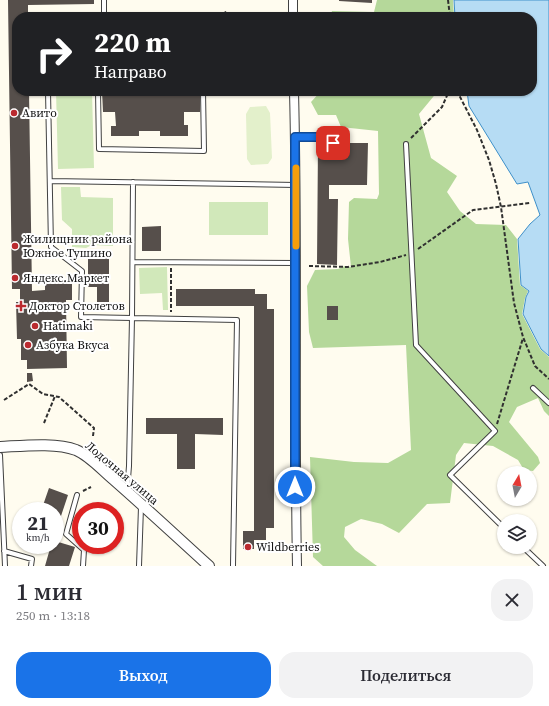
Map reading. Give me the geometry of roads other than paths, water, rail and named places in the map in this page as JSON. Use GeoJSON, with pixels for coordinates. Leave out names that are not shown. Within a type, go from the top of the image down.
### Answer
{"type":"FeatureCollection","features":[{"type":"Feature","properties":{"kind":"street"},"geometry":{"type":"LineString","coordinates":[[293,0],[293,12]]}},
{"type":"Feature","properties":{"kind":"street"},"geometry":{"type":"LineString","coordinates":[[294,96],[296,185],[295,487],[297,566]]}},
{"type":"Feature","properties":{"kind":"street","name":"Лодочная улица"},"geometry":{"type":"LineString","coordinates":[[0,447],[65,447],[76,450],[85,455],[209,566]]}},
{"type":"Feature","properties":{"kind":"lane"},"geometry":{"type":"LineString","coordinates":[[104,0],[104,12]]}},
{"type":"Feature","properties":{"kind":"lane"},"geometry":{"type":"LineString","coordinates":[[48,96],[50,247],[82,271],[81,318],[237,320],[233,566]]}},
{"type":"Feature","properties":{"kind":"lane"},"geometry":{"type":"LineString","coordinates":[[98,96],[99,149],[204,151],[204,96]]}},
{"type":"Feature","properties":{"kind":"lane"},"geometry":{"type":"LineString","coordinates":[[295,137],[327,137],[332,140],[333,143]]}},
{"type":"Feature","properties":{"kind":"lane"},"geometry":{"type":"LineString","coordinates":[[406,144],[416,346],[495,431],[450,475],[497,521]]}},
{"type":"Feature","properties":{"kind":"lane"},"geometry":{"type":"LineString","coordinates":[[50,181],[296,185]]}},
{"type":"Feature","properties":{"kind":"lane"},"geometry":{"type":"LineString","coordinates":[[127,492],[129,466],[132,318],[133,182]]}},
{"type":"Feature","properties":{"kind":"lane"},"geometry":{"type":"LineString","coordinates":[[133,262],[296,262]]}},
{"type":"Feature","properties":{"kind":"lane"},"geometry":{"type":"LineString","coordinates":[[533,388],[549,403]]}},
{"type":"Feature","properties":{"kind":"lane"},"geometry":{"type":"LineString","coordinates":[[0,455],[4,566]]}},
{"type":"Feature","properties":{"kind":"lane"},"geometry":{"type":"LineString","coordinates":[[78,495],[66,534],[84,550],[83,566]]}},
{"type":"Feature","properties":{"kind":"lane"},"geometry":{"type":"LineString","coordinates":[[139,566],[141,504]]}},
{"type":"Feature","properties":{"kind":"lane"},"geometry":{"type":"LineString","coordinates":[[4,551],[32,559],[31,566]]}},
{"type":"Feature","properties":{"kind":"lane"},"geometry":{"type":"LineString","coordinates":[[530,554],[542,566]]}},
{"type":"Feature","properties":{"kind":"water"},"geometry":{"type":"Polygon","coordinates":[[[454,0],[549,0],[549,356],[541,349],[523,314],[526,297],[529,291],[521,285],[518,239],[530,224],[540,215],[528,182],[517,184],[469,106],[468,96],[537,96],[537,12],[455,12],[454,0]]]}},
{"type":"Feature","properties":{"kind":"place","name":"Авито"},"geometry":{"type":"Point","coordinates":[14,113]}},
{"type":"Feature","properties":{"kind":"place","name":"Жилищник района Южное Тушино"},"geometry":{"type":"Point","coordinates":[15,246]}},
{"type":"Feature","properties":{"kind":"place","name":"Яндекс.Маркет"},"geometry":{"type":"Point","coordinates":[15,278]}},
{"type":"Feature","properties":{"kind":"place","name":"Доктор Столетов"},"geometry":{"type":"Point","coordinates":[21,306]}},
{"type":"Feature","properties":{"kind":"place","name":"Hatimaki"},"geometry":{"type":"Point","coordinates":[35,326]}},
{"type":"Feature","properties":{"kind":"place","name":"Азбука Вкуса"},"geometry":{"type":"Point","coordinates":[28,345]}},
{"type":"Feature","properties":{"kind":"place","name":"Wildberries"},"geometry":{"type":"Point","coordinates":[248,547]}}]}
